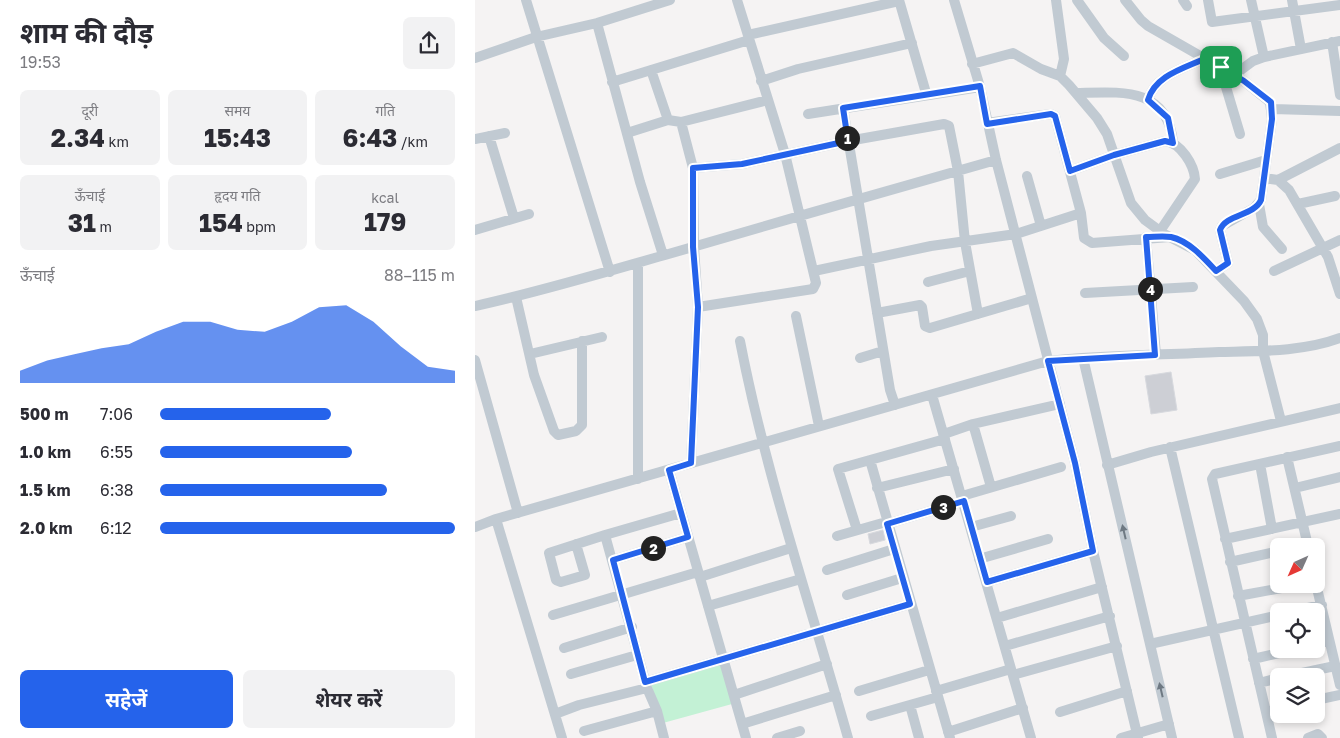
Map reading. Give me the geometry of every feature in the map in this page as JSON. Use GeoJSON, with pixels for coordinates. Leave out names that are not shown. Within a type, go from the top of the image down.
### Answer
{"type":"FeatureCollection","features":[{"type":"Feature","properties":{"kind":"street"},"geometry":{"type":"LineString","coordinates":[[526,0],[610,272]]}},
{"type":"Feature","properties":{"kind":"street"},"geometry":{"type":"LineString","coordinates":[[475,58],[536,37],[597,23],[670,0]]}},
{"type":"Feature","properties":{"kind":"street"},"geometry":{"type":"LineString","coordinates":[[698,307],[813,289],[816,283],[785,154],[737,0]]}},
{"type":"Feature","properties":{"kind":"street"},"geometry":{"type":"LineString","coordinates":[[612,82],[749,38],[899,0],[927,94]]}},
{"type":"Feature","properties":{"kind":"street"},"geometry":{"type":"LineString","coordinates":[[955,0],[972,64],[980,86],[996,160],[1075,463],[1093,551],[1138,736]]}},
{"type":"Feature","properties":{"kind":"street"},"geometry":{"type":"LineString","coordinates":[[1056,0],[1064,59],[1060,76]]}},
{"type":"Feature","properties":{"kind":"street"},"geometry":{"type":"LineString","coordinates":[[1077,0],[1104,38],[1124,56]]}},
{"type":"Feature","properties":{"kind":"street"},"geometry":{"type":"LineString","coordinates":[[1125,0],[1148,26],[1234,75],[1264,95],[1273,109],[1259,204],[1263,227],[1282,249]]}},
{"type":"Feature","properties":{"kind":"street"},"geometry":{"type":"LineString","coordinates":[[1208,0],[1212,22],[1337,4]]}},
{"type":"Feature","properties":{"kind":"street"},"geometry":{"type":"LineString","coordinates":[[1251,0],[1264,57]]}},
{"type":"Feature","properties":{"kind":"street"},"geometry":{"type":"LineString","coordinates":[[1292,0],[1301,49]]}},
{"type":"Feature","properties":{"kind":"street"},"geometry":{"type":"LineString","coordinates":[[597,23],[640,182],[663,255]]}},
{"type":"Feature","properties":{"kind":"street"},"geometry":{"type":"LineString","coordinates":[[1234,75],[1253,61],[1264,57],[1336,42],[1340,96]]}},
{"type":"Feature","properties":{"kind":"street"},"geometry":{"type":"LineString","coordinates":[[761,81],[798,69],[912,43]]}},
{"type":"Feature","properties":{"kind":"street"},"geometry":{"type":"LineString","coordinates":[[972,64],[1013,53],[1041,69],[1060,76],[1076,93],[1097,118],[1107,134],[1131,203],[1145,220],[1160,231],[1195,250],[1244,301],[1257,320],[1263,335],[1263,351],[1281,421]]}},
{"type":"Feature","properties":{"kind":"street"},"geometry":{"type":"LineString","coordinates":[[1148,100],[1153,87],[1161,80],[1206,58]]}},
{"type":"Feature","properties":{"kind":"street"},"geometry":{"type":"LineString","coordinates":[[1221,67],[1241,134]]}},
{"type":"Feature","properties":{"kind":"street"},"geometry":{"type":"LineString","coordinates":[[651,70],[668,120]]}},
{"type":"Feature","properties":{"kind":"street"},"geometry":{"type":"LineString","coordinates":[[807,114],[980,86]]}},
{"type":"Feature","properties":{"kind":"street"},"geometry":{"type":"LineString","coordinates":[[1076,93],[1127,92],[1148,100],[1168,118],[1173,143],[1189,161],[1195,180],[1160,231]]}},
{"type":"Feature","properties":{"kind":"street"},"geometry":{"type":"LineString","coordinates":[[627,133],[668,120],[681,122],[768,100]]}},
{"type":"Feature","properties":{"kind":"street"},"geometry":{"type":"LineString","coordinates":[[843,108],[860,200],[890,390],[895,405]]}},
{"type":"Feature","properties":{"kind":"street"},"geometry":{"type":"LineString","coordinates":[[1273,109],[1340,111]]}},
{"type":"Feature","properties":{"kind":"street"},"geometry":{"type":"LineString","coordinates":[[987,124],[1051,114],[1055,116],[1081,214],[1084,238],[1092,243],[1146,237],[1171,237]]}},
{"type":"Feature","properties":{"kind":"street"},"geometry":{"type":"LineString","coordinates":[[681,122],[693,168],[693,247],[698,307],[691,463]]}},
{"type":"Feature","properties":{"kind":"street"},"geometry":{"type":"LineString","coordinates":[[693,168],[742,164],[848,141],[944,124],[949,126],[958,171],[965,242],[978,314]]}},
{"type":"Feature","properties":{"kind":"street"},"geometry":{"type":"LineString","coordinates":[[475,139],[505,132]]}},
{"type":"Feature","properties":{"kind":"street"},"geometry":{"type":"LineString","coordinates":[[489,136],[514,218]]}},
{"type":"Feature","properties":{"kind":"street"},"geometry":{"type":"LineString","coordinates":[[1070,171],[1114,155],[1165,141],[1173,143]]}},
{"type":"Feature","properties":{"kind":"street"},"geometry":{"type":"LineString","coordinates":[[1278,180],[1340,148]]}},
{"type":"Feature","properties":{"kind":"street"},"geometry":{"type":"LineString","coordinates":[[475,306],[610,272],[800,215],[860,200],[996,160]]}},
{"type":"Feature","properties":{"kind":"street"},"geometry":{"type":"LineString","coordinates":[[1220,174],[1266,160]]}},
{"type":"Feature","properties":{"kind":"street"},"geometry":{"type":"LineString","coordinates":[[1027,176],[1041,226]]}},
{"type":"Feature","properties":{"kind":"street"},"geometry":{"type":"LineString","coordinates":[[1264,178],[1278,180],[1289,190],[1323,249],[1340,294]]}},
{"type":"Feature","properties":{"kind":"street"},"geometry":{"type":"LineString","coordinates":[[1298,204],[1335,196]]}},
{"type":"Feature","properties":{"kind":"street"},"geometry":{"type":"LineString","coordinates":[[1216,271],[1228,263],[1220,230],[1222,226],[1259,204]]}},
{"type":"Feature","properties":{"kind":"street"},"geometry":{"type":"LineString","coordinates":[[475,230],[529,214]]}},
{"type":"Feature","properties":{"kind":"street"},"geometry":{"type":"LineString","coordinates":[[814,271],[931,246],[1016,234],[1081,214]]}},
{"type":"Feature","properties":{"kind":"street"},"geometry":{"type":"LineString","coordinates":[[1146,237],[1155,355]]}},
{"type":"Feature","properties":{"kind":"street"},"geometry":{"type":"LineString","coordinates":[[1274,270],[1340,240]]}},
{"type":"Feature","properties":{"kind":"street"},"geometry":{"type":"LineString","coordinates":[[638,264],[639,479]]}},
{"type":"Feature","properties":{"kind":"street"},"geometry":{"type":"LineString","coordinates":[[928,282],[970,271]]}},
{"type":"Feature","properties":{"kind":"street"},"geometry":{"type":"LineString","coordinates":[[1085,293],[1193,287]]}},
{"type":"Feature","properties":{"kind":"street"},"geometry":{"type":"LineString","coordinates":[[516,297],[534,376],[554,431],[558,436],[576,431],[582,425],[582,341]]}},
{"type":"Feature","properties":{"kind":"street"},"geometry":{"type":"LineString","coordinates":[[877,313],[920,305],[923,307],[925,326],[931,328],[1032,298]]}},
{"type":"Feature","properties":{"kind":"street"},"geometry":{"type":"LineString","coordinates":[[795,316],[819,426]]}},
{"type":"Feature","properties":{"kind":"street"},"geometry":{"type":"LineString","coordinates":[[530,354],[602,336]]}},
{"type":"Feature","properties":{"kind":"street"},"geometry":{"type":"LineString","coordinates":[[475,527],[496,519],[1048,361],[1263,351],[1308,345],[1340,338]]}},
{"type":"Feature","properties":{"kind":"street"},"geometry":{"type":"LineString","coordinates":[[740,341],[754,411],[791,548],[848,738]]}},
{"type":"Feature","properties":{"kind":"street"},"geometry":{"type":"LineString","coordinates":[[860,358],[883,350]]}},
{"type":"Feature","properties":{"kind":"street"},"geometry":{"type":"LineString","coordinates":[[1083,358],[1172,738]]}},
{"type":"Feature","properties":{"kind":"street"},"geometry":{"type":"LineString","coordinates":[[475,360],[518,513]]}},
{"type":"Feature","properties":{"kind":"street"},"geometry":{"type":"LineString","coordinates":[[932,395],[963,498],[1030,738]]}},
{"type":"Feature","properties":{"kind":"street"},"geometry":{"type":"LineString","coordinates":[[857,530],[839,469],[944,436],[973,424],[1059,404]]}},
{"type":"Feature","properties":{"kind":"street"},"geometry":{"type":"LineString","coordinates":[[1107,465],[1169,447],[1340,408]]}},
{"type":"Feature","properties":{"kind":"street"},"geometry":{"type":"LineString","coordinates":[[973,424],[991,487]]}},
{"type":"Feature","properties":{"kind":"street"},"geometry":{"type":"LineString","coordinates":[[1272,738],[1212,478],[1215,474],[1340,446]]}},
{"type":"Feature","properties":{"kind":"street"},"geometry":{"type":"LineString","coordinates":[[1169,447],[1239,738]]}},
{"type":"Feature","properties":{"kind":"street"},"geometry":{"type":"LineString","coordinates":[[1287,457],[1304,538]]}},
{"type":"Feature","properties":{"kind":"street"},"geometry":{"type":"LineString","coordinates":[[869,460],[949,735],[1023,708]]}},
{"type":"Feature","properties":{"kind":"street"},"geometry":{"type":"LineString","coordinates":[[1260,464],[1272,529]]}},
{"type":"Feature","properties":{"kind":"street"},"geometry":{"type":"LineString","coordinates":[[837,536],[887,523],[991,487],[1061,467]]}},
{"type":"Feature","properties":{"kind":"street"},"geometry":{"type":"LineString","coordinates":[[877,488],[954,469]]}},
{"type":"Feature","properties":{"kind":"street"},"geometry":{"type":"LineString","coordinates":[[669,470],[746,738]]}},
{"type":"Feature","properties":{"kind":"street"},"geometry":{"type":"LineString","coordinates":[[1295,488],[1340,478]]}},
{"type":"Feature","properties":{"kind":"street"},"geometry":{"type":"LineString","coordinates":[[576,544],[681,513]]}},
{"type":"Feature","properties":{"kind":"street"},"geometry":{"type":"LineString","coordinates":[[1225,539],[1340,514]]}},
{"type":"Feature","properties":{"kind":"street"},"geometry":{"type":"LineString","coordinates":[[971,527],[1011,516]]}},
{"type":"Feature","properties":{"kind":"street"},"geometry":{"type":"LineString","coordinates":[[496,519],[562,738]]}},
{"type":"Feature","properties":{"kind":"street"},"geometry":{"type":"LineString","coordinates":[[605,535],[623,593],[637,655],[657,712],[663,738]]}},
{"type":"Feature","properties":{"kind":"street"},"geometry":{"type":"LineString","coordinates":[[613,560],[688,537]]}},
{"type":"Feature","properties":{"kind":"street"},"geometry":{"type":"LineString","coordinates":[[979,559],[1048,539]]}},
{"type":"Feature","properties":{"kind":"street"},"geometry":{"type":"LineString","coordinates":[[553,615],[623,593],[791,548]]}},
{"type":"Feature","properties":{"kind":"street"},"geometry":{"type":"LineString","coordinates":[[827,570],[894,549]]}},
{"type":"Feature","properties":{"kind":"street"},"geometry":{"type":"LineString","coordinates":[[987,582],[1093,551]]}},
{"type":"Feature","properties":{"kind":"street"},"geometry":{"type":"LineString","coordinates":[[1231,562],[1270,553]]}},
{"type":"Feature","properties":{"kind":"street"},"geometry":{"type":"LineString","coordinates":[[847,595],[903,578]]}},
{"type":"Feature","properties":{"kind":"street"},"geometry":{"type":"LineString","coordinates":[[708,606],[801,579]]}},
{"type":"Feature","properties":{"kind":"street"},"geometry":{"type":"LineString","coordinates":[[997,618],[1103,587]]}},
{"type":"Feature","properties":{"kind":"street"},"geometry":{"type":"LineString","coordinates":[[1239,596],[1270,590]]}},
{"type":"Feature","properties":{"kind":"street"},"geometry":{"type":"LineString","coordinates":[[555,714],[723,658],[910,604]]}},
{"type":"Feature","properties":{"kind":"street"},"geometry":{"type":"LineString","coordinates":[[1005,646],[1110,616]]}},
{"type":"Feature","properties":{"kind":"street"},"geometry":{"type":"LineString","coordinates":[[1150,644],[1270,617]]}},
{"type":"Feature","properties":{"kind":"street"},"geometry":{"type":"LineString","coordinates":[[1325,621],[1340,686]]}},
{"type":"Feature","properties":{"kind":"street"},"geometry":{"type":"LineString","coordinates":[[564,648],[632,627]]}},
{"type":"Feature","properties":{"kind":"street"},"geometry":{"type":"LineString","coordinates":[[1325,643],[1329,642]]}},
{"type":"Feature","properties":{"kind":"street"},"geometry":{"type":"LineString","coordinates":[[871,716],[1012,672],[1117,646]]}},
{"type":"Feature","properties":{"kind":"street"},"geometry":{"type":"LineString","coordinates":[[571,674],[637,655]]}},
{"type":"Feature","properties":{"kind":"street"},"geometry":{"type":"LineString","coordinates":[[1253,659],[1270,655]]}},
{"type":"Feature","properties":{"kind":"street"},"geometry":{"type":"LineString","coordinates":[[733,695],[827,664]]}},
{"type":"Feature","properties":{"kind":"street"},"geometry":{"type":"LineString","coordinates":[[1325,668],[1335,666]]}},
{"type":"Feature","properties":{"kind":"street"},"geometry":{"type":"LineString","coordinates":[[859,691],[929,670]]}},
{"type":"Feature","properties":{"kind":"street"},"geometry":{"type":"LineString","coordinates":[[1259,683],[1270,680]]}},
{"type":"Feature","properties":{"kind":"street"},"geometry":{"type":"LineString","coordinates":[[1060,712],[1127,691]]}},
{"type":"Feature","properties":{"kind":"street"},"geometry":{"type":"LineString","coordinates":[[742,724],[836,695]]}},
{"type":"Feature","properties":{"kind":"street"},"geometry":{"type":"LineString","coordinates":[[1325,698],[1340,695]]}},
{"type":"Feature","properties":{"kind":"street"},"geometry":{"type":"LineString","coordinates":[[910,705],[919,738]]}},
{"type":"Feature","properties":{"kind":"street"},"geometry":{"type":"LineString","coordinates":[[1266,712],[1270,711]]}},
{"type":"Feature","properties":{"kind":"street"},"geometry":{"type":"LineString","coordinates":[[584,731],[657,712]]}},
{"type":"Feature","properties":{"kind":"street"},"geometry":{"type":"LineString","coordinates":[[1121,738],[1138,736],[1169,724]]}},
{"type":"Feature","properties":{"kind":"street"},"geometry":{"type":"LineString","coordinates":[[777,738],[801,731]]}},
{"type":"Feature","properties":{"kind":"street"},"geometry":{"type":"LineString","coordinates":[[1308,738],[1318,734],[1322,738]]}},
{"type":"Feature","properties":{"kind":"green space"},"geometry":{"type":"Polygon","coordinates":[[[721,663],[732,704],[663,723],[651,684],[721,663]]]}},
{"type":"Feature","properties":{"kind":"building"},"geometry":{"type":"Polygon","coordinates":[[[1171,372],[1177,410],[1151,414],[1145,376],[1171,372]]]}},
{"type":"Feature","properties":{"kind":"building"},"geometry":{"type":"Polygon","coordinates":[[[883,530],[885,540],[870,544],[868,534],[883,530]]]}},
{"type":"Feature","properties":{"kind":"route"},"geometry":{"type":"LineString","coordinates":[[1206,58],[1221,67],[1264,95],[1271,102],[1273,109],[1261,200],[1254,208],[1225,224],[1220,230],[1228,263],[1216,271],[1195,250],[1171,237],[1146,237],[1155,355],[1048,361],[1075,463],[1093,551],[987,582],[964,501],[887,524],[910,604],[645,682],[613,560],[688,537],[669,470],[691,463],[698,307],[693,247],[693,168],[742,164],[848,141],[843,108],[980,86],[987,124],[1051,114],[1055,116],[1070,171],[1114,155],[1165,141],[1173,143],[1173,133],[1168,118],[1159,107],[1148,100],[1153,87],[1161,80],[1206,58]]}}]}
